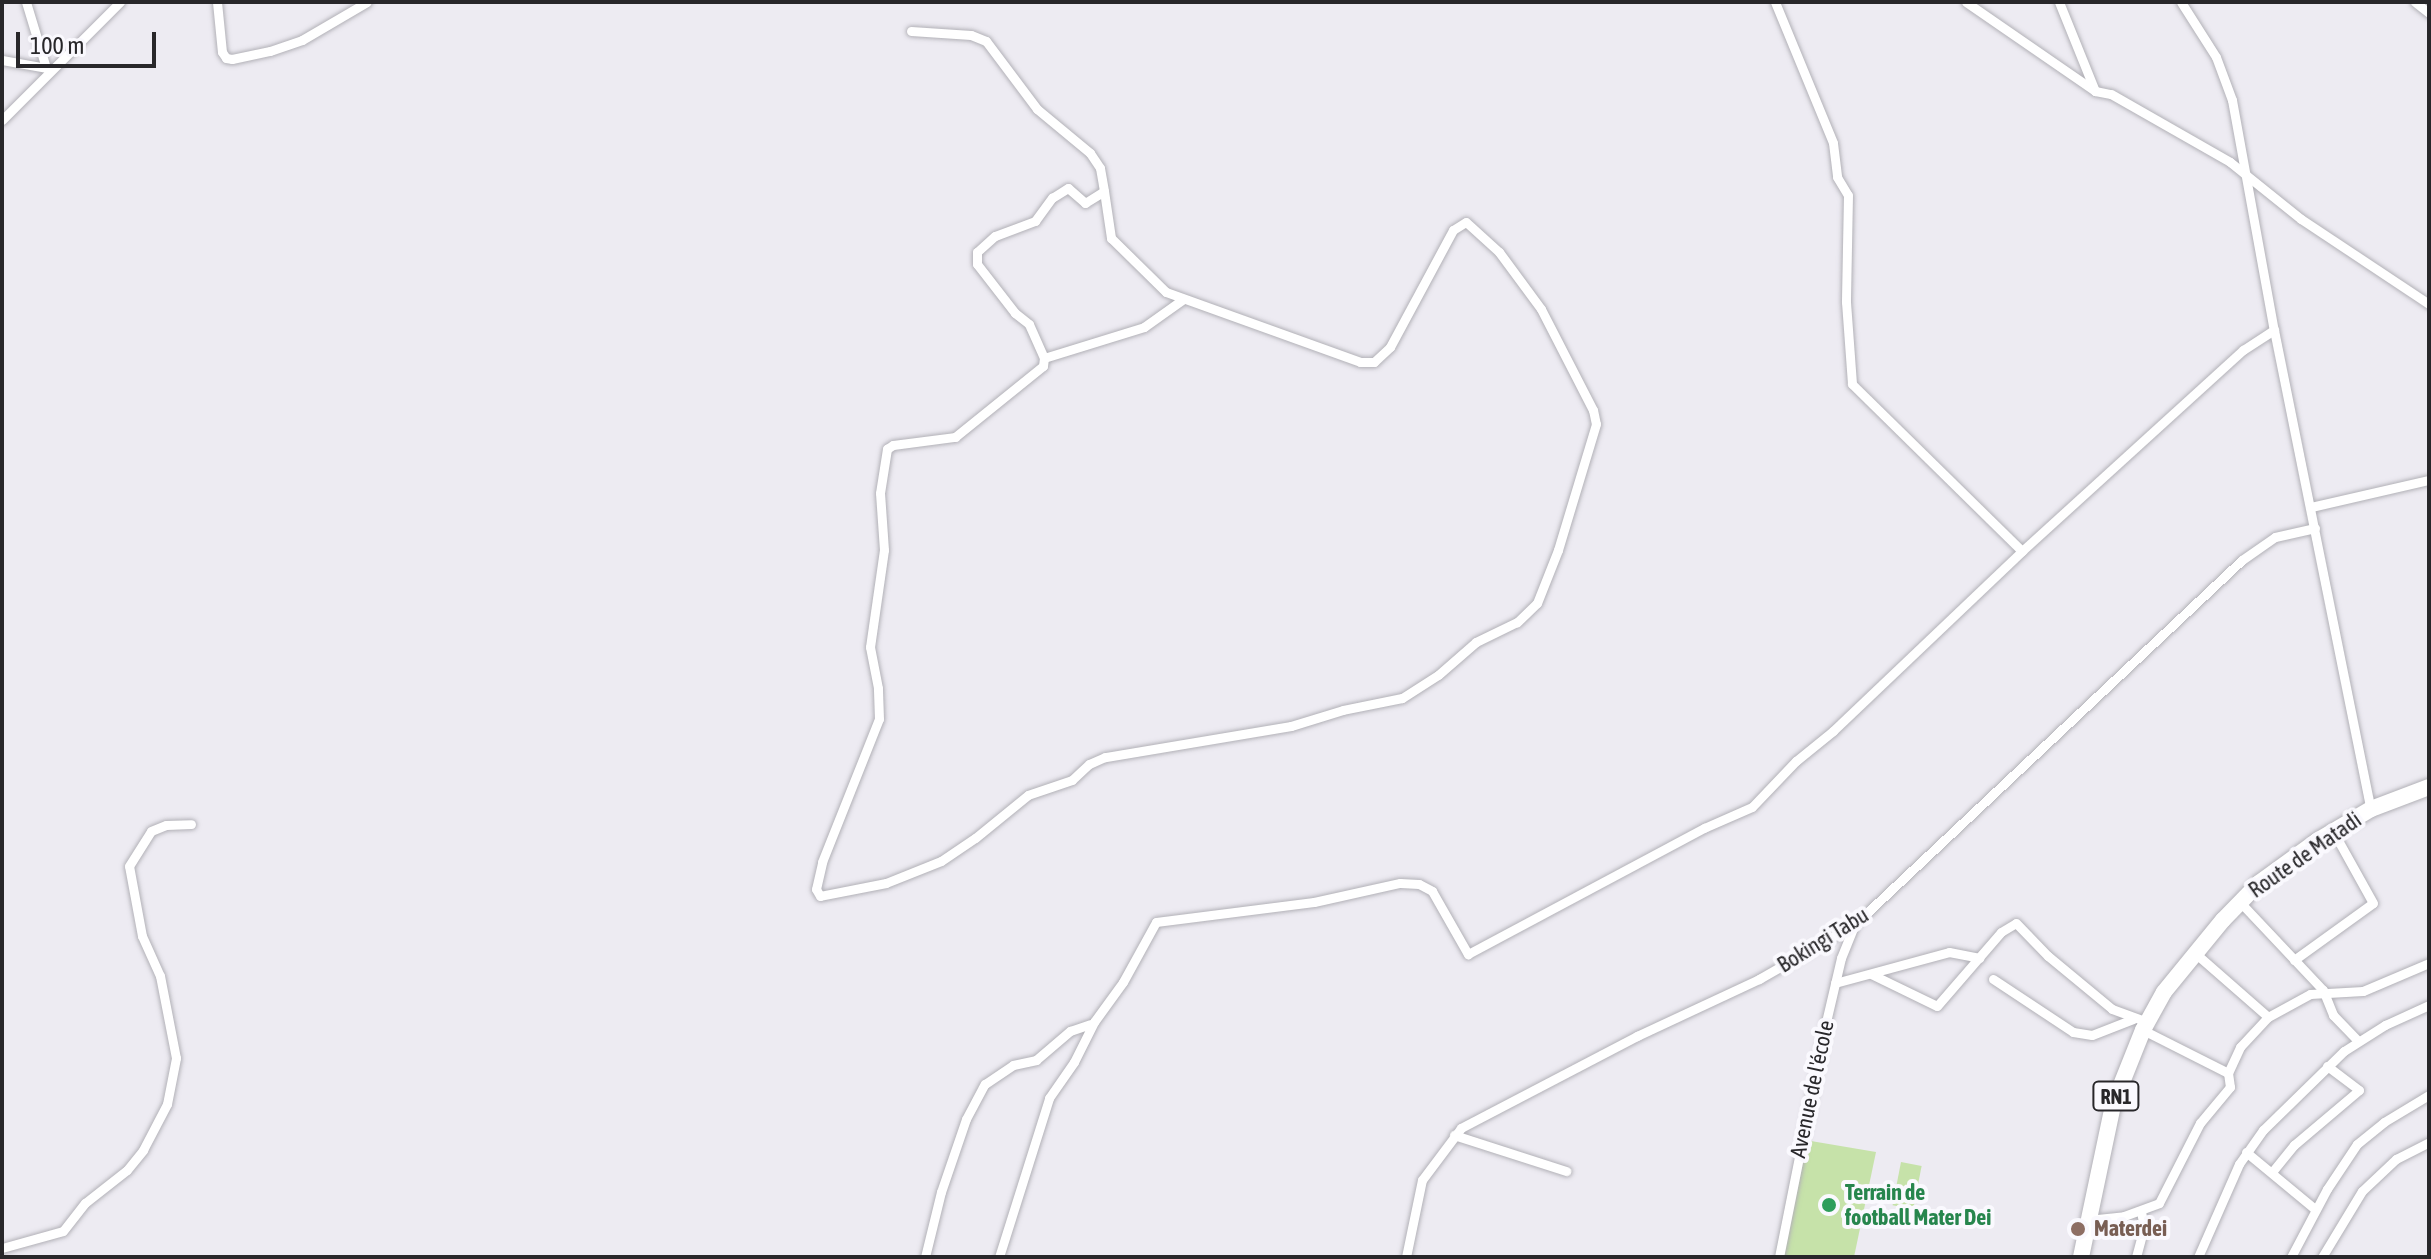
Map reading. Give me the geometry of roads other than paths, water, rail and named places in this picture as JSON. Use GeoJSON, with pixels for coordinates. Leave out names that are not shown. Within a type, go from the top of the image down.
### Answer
{"type":"FeatureCollection","features":[{"type":"Feature","properties":{"kind":"highway","name":"Route de Matadi"},"geometry":{"type":"LineString","coordinates":[[2081,1257],[2113,1105],[2141,1024],[2164,992],[2239,901],[2294,857],[2371,809],[2427,792]]}},
{"type":"Feature","properties":{"kind":"street"},"geometry":{"type":"LineString","coordinates":[[26,2],[50,69]]}},
{"type":"Feature","properties":{"kind":"street"},"geometry":{"type":"LineString","coordinates":[[2,120],[120,2]]}},
{"type":"Feature","properties":{"kind":"street"},"geometry":{"type":"LineString","coordinates":[[217,2],[219,40],[228,59],[270,51],[302,40],[367,2]]}},
{"type":"Feature","properties":{"kind":"street"},"geometry":{"type":"LineString","coordinates":[[1775,2],[1833,143],[1837,177],[1848,195],[1846,302],[1852,384],[2022,551]]}},
{"type":"Feature","properties":{"kind":"street"},"geometry":{"type":"LineString","coordinates":[[1966,2],[2095,91],[2111,94],[2247,175],[2301,219],[2429,304]]}},
{"type":"Feature","properties":{"kind":"street"},"geometry":{"type":"LineString","coordinates":[[2059,2],[2095,91]]}},
{"type":"Feature","properties":{"kind":"street"},"geometry":{"type":"LineString","coordinates":[[2181,2],[2226,79],[2371,809]]}},
{"type":"Feature","properties":{"kind":"street"},"geometry":{"type":"LineString","coordinates":[[2415,2],[2429,13]]}},
{"type":"Feature","properties":{"kind":"street"},"geometry":{"type":"LineString","coordinates":[[911,31],[971,35],[986,41],[1037,109],[1090,153],[1100,168],[1115,245],[1166,292],[1360,362],[1374,362],[1390,347],[1456,224],[1466,222],[1484,238],[1541,309],[1595,417],[1594,436],[1573,491],[1558,550],[1537,603],[1517,622],[1476,642],[1438,675],[1402,698],[1343,710],[1291,726],[1105,757],[1089,764],[1072,780],[1028,795],[941,861],[886,883],[820,896],[816,889],[821,865],[879,717],[878,688],[870,647],[884,550],[880,493],[886,453],[893,445],[955,437],[1043,366],[1044,358],[1027,321],[1015,313],[977,264],[977,252],[995,236],[1035,221],[1052,198],[1068,188],[1085,203],[1104,191]]}},
{"type":"Feature","properties":{"kind":"street"},"geometry":{"type":"LineString","coordinates":[[2,60],[50,69]]}},
{"type":"Feature","properties":{"kind":"street"},"geometry":{"type":"LineString","coordinates":[[1044,358],[1144,327],[1182,300]]}},
{"type":"Feature","properties":{"kind":"street"},"geometry":{"type":"LineString","coordinates":[[999,1257],[1047,1101],[1094,1022],[1123,982],[1155,923],[1166,918],[1314,902],[1400,883],[1419,884],[1432,891],[1465,952],[1473,953],[1704,828],[1752,807],[1796,761],[1833,731],[2022,551],[2243,350],[2274,330]]}},
{"type":"Feature","properties":{"kind":"street"},"geometry":{"type":"LineString","coordinates":[[2311,507],[2429,480]]}},
{"type":"Feature","properties":{"kind":"street","name":"Bokingi Tabu"},"geometry":{"type":"LineString","coordinates":[[1406,1257],[1422,1180],[1454,1135],[1475,1119],[1759,979],[1855,924],[2242,560],[2275,537],[2315,528]]}},
{"type":"Feature","properties":{"kind":"street"},"geometry":{"type":"LineString","coordinates":[[2,1248],[63,1231],[85,1203],[127,1170],[143,1150],[167,1104],[176,1058],[160,976],[142,938],[129,866],[151,831],[166,825],[191,824]]}},
{"type":"Feature","properties":{"kind":"street"},"geometry":{"type":"LineString","coordinates":[[2294,960],[2373,903],[2333,831]]}},
{"type":"Feature","properties":{"kind":"street"},"geometry":{"type":"LineString","coordinates":[[2239,901],[2323,990],[2333,1015],[2358,1041]]}},
{"type":"Feature","properties":{"kind":"street"},"geometry":{"type":"LineString","coordinates":[[1871,974],[1934,1006],[2006,926],[2016,923],[2048,956],[2112,1009],[2228,1073]]}},
{"type":"Feature","properties":{"kind":"street","name":"Avenue de l'école"},"geometry":{"type":"LineString","coordinates":[[1779,1257],[1835,983],[1855,924]]}},
{"type":"Feature","properties":{"kind":"street"},"geometry":{"type":"LineString","coordinates":[[1835,983],[1949,952],[1979,958]]}},
{"type":"Feature","properties":{"kind":"street"},"geometry":{"type":"LineString","coordinates":[[2195,953],[2268,1017]]}},
{"type":"Feature","properties":{"kind":"street"},"geometry":{"type":"LineString","coordinates":[[2088,1220],[2141,1211],[2159,1203],[2200,1123],[2230,1087],[2228,1073],[2240,1047],[2268,1017],[2290,1002],[2323,990],[2363,991],[2429,963]]}},
{"type":"Feature","properties":{"kind":"street"},"geometry":{"type":"LineString","coordinates":[[1993,979],[2073,1032],[2092,1035],[2141,1024]]}},
{"type":"Feature","properties":{"kind":"street"},"geometry":{"type":"LineString","coordinates":[[2198,1257],[2246,1152],[2327,1066],[2358,1041],[2429,1005]]}},
{"type":"Feature","properties":{"kind":"street"},"geometry":{"type":"LineString","coordinates":[[925,1257],[941,1192],[966,1119],[985,1084],[1013,1065],[1036,1060],[1070,1031],[1094,1022]]}},
{"type":"Feature","properties":{"kind":"street"},"geometry":{"type":"LineString","coordinates":[[2272,1172],[2294,1145],[2359,1090],[2327,1066]]}},
{"type":"Feature","properties":{"kind":"street"},"geometry":{"type":"LineString","coordinates":[[2291,1257],[2315,1209],[2357,1144],[2384,1122],[2429,1095]]}},
{"type":"Feature","properties":{"kind":"street"},"geometry":{"type":"LineString","coordinates":[[1454,1135],[1566,1171]]}},
{"type":"Feature","properties":{"kind":"street"},"geometry":{"type":"LineString","coordinates":[[2322,1257],[2345,1214],[2370,1182],[2396,1159],[2429,1142]]}},
{"type":"Feature","properties":{"kind":"street"},"geometry":{"type":"LineString","coordinates":[[2246,1152],[2315,1209]]}},
{"type":"Feature","properties":{"kind":"street"},"geometry":{"type":"LineString","coordinates":[[2136,1257],[2144,1227],[2141,1211]]}},
{"type":"Feature","properties":{"kind":"place","name":"Terrain de football Mater Dei"},"geometry":{"type":"Point","coordinates":[1829,1205]}},
{"type":"Feature","properties":{"kind":"place","name":"Materdei"},"geometry":{"type":"Point","coordinates":[2078,1229]}}]}
